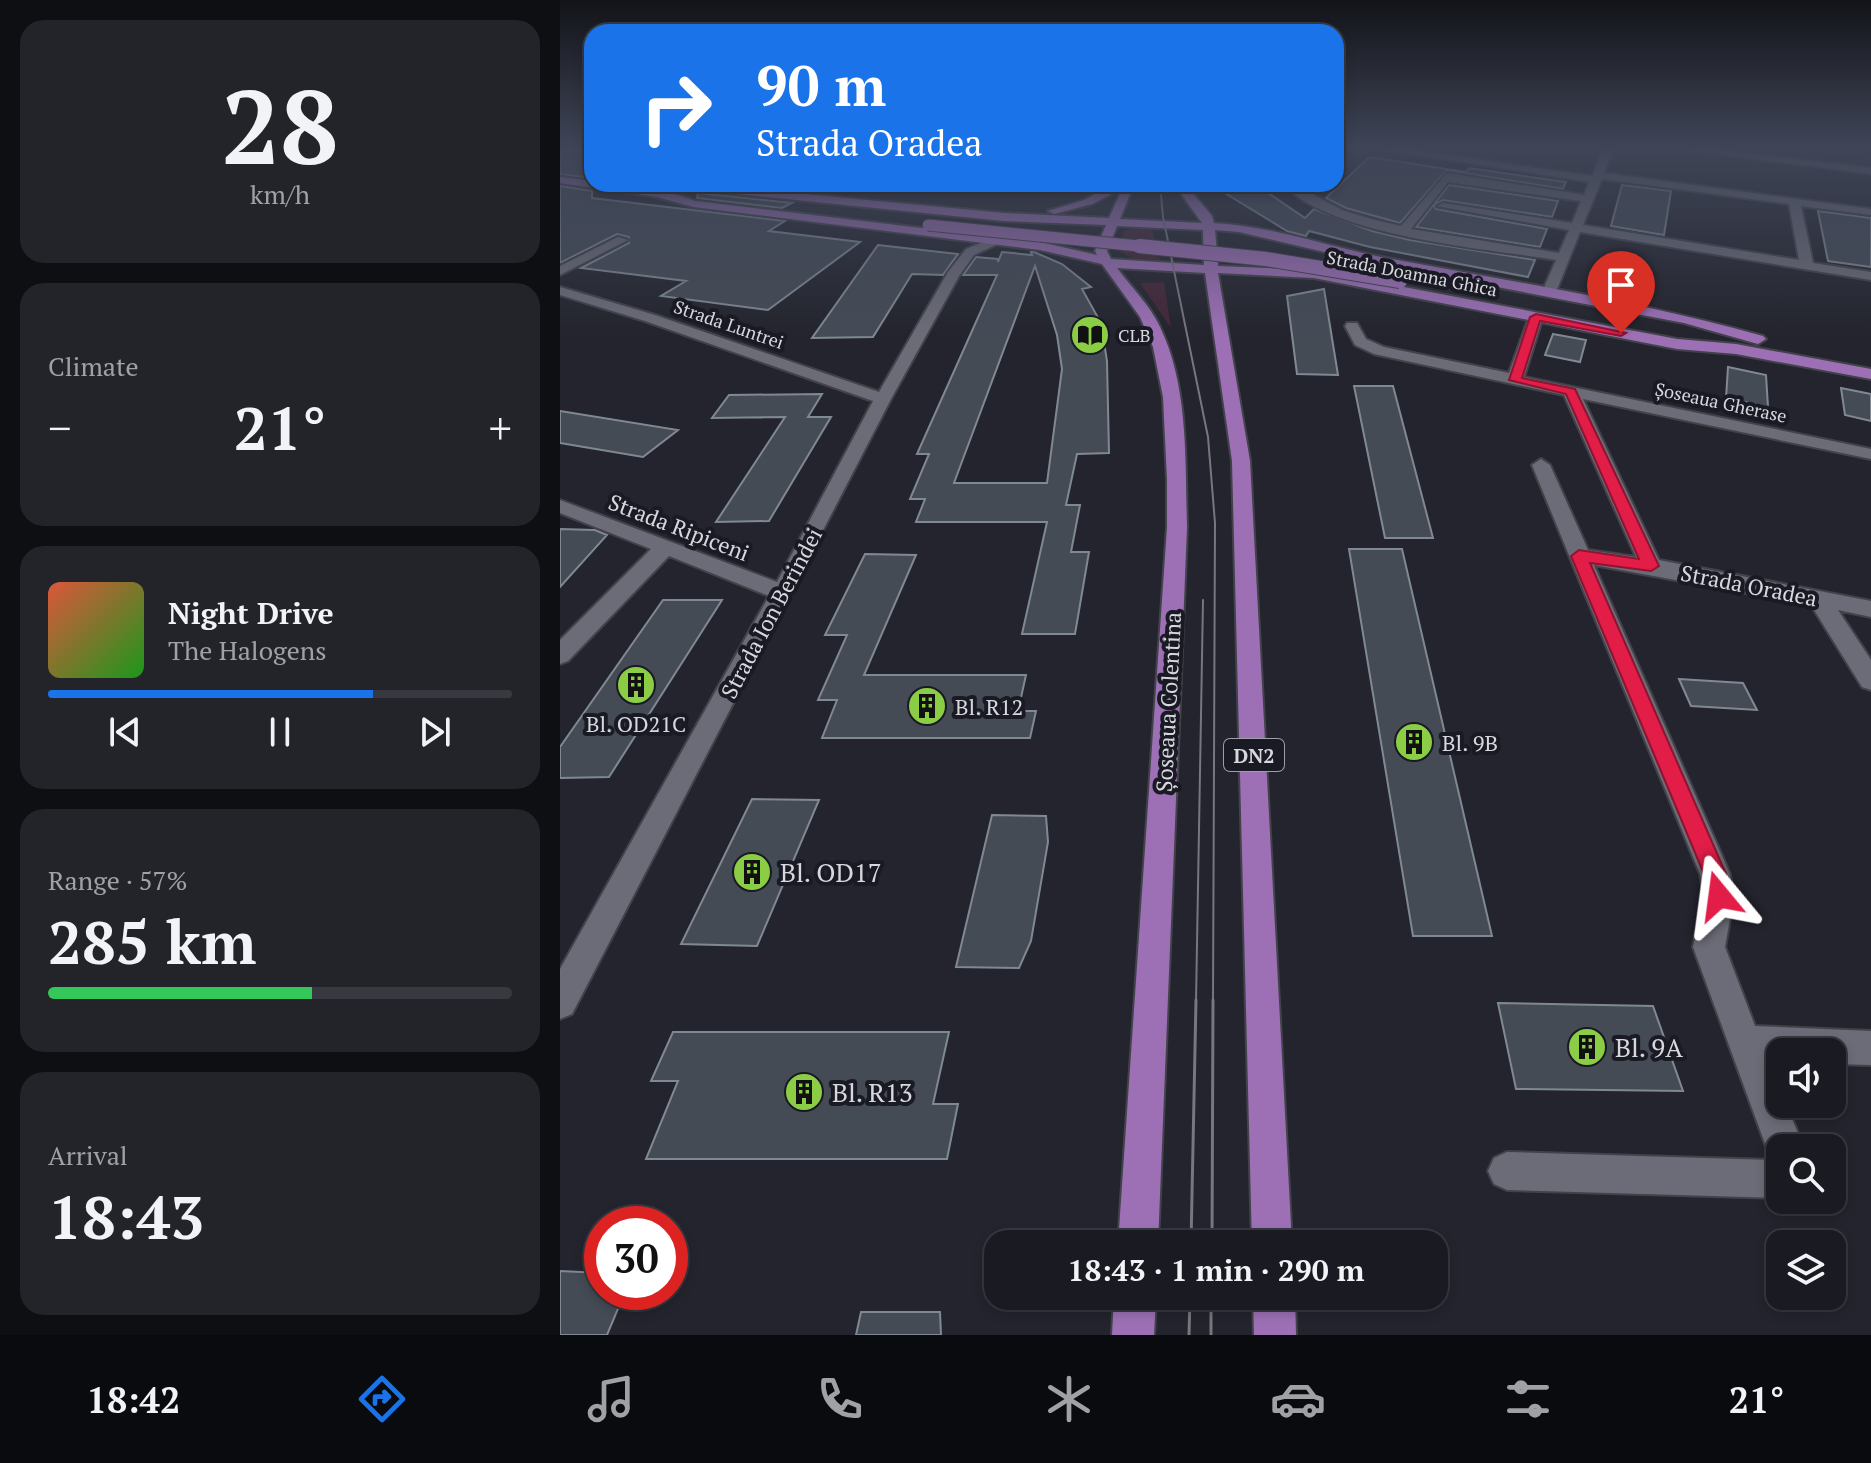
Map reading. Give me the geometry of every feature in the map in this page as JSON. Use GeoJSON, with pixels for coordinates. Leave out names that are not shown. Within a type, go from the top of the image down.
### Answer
{"type":"FeatureCollection","features":[{"type":"Feature","properties":{"kind":"main road","name":"Strada Doamna Ghica"},"geometry":{"type":"LineString","coordinates":[[746,210],[1046,247],[1108,263],[1314,274],[1677,344],[1738,343],[1871,358]]}},
{"type":"Feature","properties":{"kind":"main road","name":"Strada Doamna Ghica"},"geometry":{"type":"LineString","coordinates":[[814,210],[934,221]]}},
{"type":"Feature","properties":{"kind":"main road"},"geometry":{"type":"LineString","coordinates":[[851,210],[1403,276],[1738,343]]}},
{"type":"Feature","properties":{"kind":"main road","name":"Strada Doamna Ghica"},"geometry":{"type":"LineString","coordinates":[[922,210],[1250,230],[1352,255],[1686,319],[1738,343],[1871,374]]}},
{"type":"Feature","properties":{"kind":"main road"},"geometry":{"type":"LineString","coordinates":[[1004,217],[1050,210]]}},
{"type":"Feature","properties":{"kind":"main road"},"geometry":{"type":"LineString","coordinates":[[1108,263],[1101,247],[1117,210]]}},
{"type":"Feature","properties":{"kind":"main road"},"geometry":{"type":"LineString","coordinates":[[1201,210],[1208,218],[1209,226]]}},
{"type":"Feature","properties":{"kind":"main road","name":"DN2"},"geometry":{"type":"LineString","coordinates":[[1209,226],[1211,269],[1238,435],[1246,525],[1271,1230]]}},
{"type":"Feature","properties":{"kind":"main road","name":"Șoseaua Colentina"},"geometry":{"type":"LineString","coordinates":[[1108,263],[1144,309],[1161,345],[1176,463],[1174,586],[1139,1230]]}},
{"type":"Feature","properties":{"kind":"main road"},"geometry":{"type":"LineString","coordinates":[[1133,1335],[1134,1310]]}},
{"type":"Feature","properties":{"kind":"main road"},"geometry":{"type":"LineString","coordinates":[[1274,1310],[1275,1335]]}},
{"type":"Feature","properties":{"kind":"street"},"geometry":{"type":"LineString","coordinates":[[1339,210],[1404,230],[1564,258]]}},
{"type":"Feature","properties":{"kind":"street"},"geometry":{"type":"LineString","coordinates":[[1404,230],[1420,210]]}},
{"type":"Feature","properties":{"kind":"street"},"geometry":{"type":"LineString","coordinates":[[1468,210],[1871,276]]}},
{"type":"Feature","properties":{"kind":"street"},"geometry":{"type":"LineString","coordinates":[[1549,292],[1583,210]]}},
{"type":"Feature","properties":{"kind":"street"},"geometry":{"type":"LineString","coordinates":[[1796,210],[1807,266]]}},
{"type":"Feature","properties":{"kind":"street"},"geometry":{"type":"LineString","coordinates":[[560,271],[622,240]]}},
{"type":"Feature","properties":{"kind":"street","name":"Strada Ion Berindei"},"geometry":{"type":"LineString","coordinates":[[560,1002],[883,399],[970,252],[998,241]]}},
{"type":"Feature","properties":{"kind":"street","name":"Strada Luntrei"},"geometry":{"type":"LineString","coordinates":[[560,291],[650,318],[883,399]]}},
{"type":"Feature","properties":{"kind":"street"},"geometry":{"type":"LineString","coordinates":[[1515,380],[1536,317]]}},
{"type":"Feature","properties":{"kind":"street","name":"Șoseaua Gherase"},"geometry":{"type":"LineString","coordinates":[[1352,326],[1360,342],[1379,351],[1871,454]]}},
{"type":"Feature","properties":{"kind":"street"},"geometry":{"type":"LineString","coordinates":[[1571,391],[1651,566]]}},
{"type":"Feature","properties":{"kind":"street"},"geometry":{"type":"LineString","coordinates":[[1541,465],[1715,874],[1719,896],[1709,947],[1780,1134]]}},
{"type":"Feature","properties":{"kind":"street","name":"Strada Ripiceni"},"geometry":{"type":"LineString","coordinates":[[560,506],[782,592]]}},
{"type":"Feature","properties":{"kind":"street"},"geometry":{"type":"LineString","coordinates":[[560,655],[664,548]]}},
{"type":"Feature","properties":{"kind":"street","name":"Strada Oradea"},"geometry":{"type":"LineString","coordinates":[[1579,556],[1651,566],[1871,609]]}},
{"type":"Feature","properties":{"kind":"street"},"geometry":{"type":"LineString","coordinates":[[1819,600],[1871,680]]}},
{"type":"Feature","properties":{"kind":"street"},"geometry":{"type":"LineString","coordinates":[[1744,1043],[1871,1048]]}},
{"type":"Feature","properties":{"kind":"street"},"geometry":{"type":"LineString","coordinates":[[1507,1171],[1766,1179]]}},
{"type":"Feature","properties":{"kind":"shaded area"},"geometry":{"type":"Polygon","coordinates":[[[1152,228],[1160,260],[1132,258],[1119,251],[1123,231],[1152,228]]]}},
{"type":"Feature","properties":{"kind":"shaded area"},"geometry":{"type":"Polygon","coordinates":[[[1164,282],[1171,328],[1140,283],[1164,282]]]}},
{"type":"Feature","properties":{"kind":"building"},"geometry":{"type":"Polygon","coordinates":[[[560,210],[695,210],[785,221],[769,231],[860,242],[768,310],[661,296],[686,281],[581,268],[629,243],[629,237],[617,234],[560,263],[560,210]]]}},
{"type":"Feature","properties":{"kind":"building"},"geometry":{"type":"Polygon","coordinates":[[[1253,210],[1294,210],[1305,218],[1313,210],[1317,210],[1372,231],[1410,240],[1535,260],[1528,277],[1370,247],[1309,231],[1306,236],[1287,231],[1253,210]]]}},
{"type":"Feature","properties":{"kind":"building"},"geometry":{"type":"Polygon","coordinates":[[[1354,210],[1411,210],[1400,223],[1354,210]]]}},
{"type":"Feature","properties":{"kind":"building"},"geometry":{"type":"Polygon","coordinates":[[[1429,210],[1443,210],[1547,229],[1540,247],[1416,227],[1429,210]]]}},
{"type":"Feature","properties":{"kind":"building"},"geometry":{"type":"Polygon","coordinates":[[[1509,210],[1555,210],[1552,217],[1509,210]]]}},
{"type":"Feature","properties":{"kind":"building"},"geometry":{"type":"Polygon","coordinates":[[[1615,210],[1668,210],[1664,235],[1611,226],[1615,210]]]}},
{"type":"Feature","properties":{"kind":"building"},"geometry":{"type":"Polygon","coordinates":[[[1818,211],[1871,218],[1871,267],[1828,261],[1818,211]]]}},
{"type":"Feature","properties":{"kind":"building"},"geometry":{"type":"Polygon","coordinates":[[[878,245],[958,254],[943,275],[912,274],[873,337],[812,338],[878,245]]]}},
{"type":"Feature","properties":{"kind":"building"},"geometry":{"type":"Polygon","coordinates":[[[1002,252],[1032,255],[1031,252],[1034,252],[1062,264],[1091,287],[1082,289],[1101,323],[1107,361],[1109,453],[1077,454],[1066,505],[1080,505],[1071,552],[1089,552],[1075,634],[1022,634],[1047,522],[916,522],[925,499],[910,499],[929,454],[917,454],[997,275],[963,275],[976,257],[998,259],[998,262],[1002,252]],[[1035,266],[954,483],[1047,483],[1062,369],[1057,335],[1035,266]]]}},
{"type":"Feature","properties":{"kind":"building"},"geometry":{"type":"Polygon","coordinates":[[[1324,289],[1338,375],[1297,374],[1287,296],[1324,289]]]}},
{"type":"Feature","properties":{"kind":"building"},"geometry":{"type":"Polygon","coordinates":[[[1553,334],[1586,340],[1580,362],[1545,355],[1553,334]]]}},
{"type":"Feature","properties":{"kind":"building"},"geometry":{"type":"Polygon","coordinates":[[[1728,367],[1766,375],[1768,407],[1726,398],[1728,367]]]}},
{"type":"Feature","properties":{"kind":"building"},"geometry":{"type":"Polygon","coordinates":[[[1354,386],[1393,386],[1433,538],[1385,538],[1354,386]]]}},
{"type":"Feature","properties":{"kind":"building"},"geometry":{"type":"Polygon","coordinates":[[[1841,388],[1871,394],[1871,421],[1845,415],[1841,388]]]}},
{"type":"Feature","properties":{"kind":"building"},"geometry":{"type":"Polygon","coordinates":[[[822,394],[808,417],[831,417],[769,521],[716,522],[785,417],[712,418],[729,395],[822,394]]]}},
{"type":"Feature","properties":{"kind":"building"},"geometry":{"type":"Polygon","coordinates":[[[560,411],[678,430],[643,457],[560,443],[560,411]]]}},
{"type":"Feature","properties":{"kind":"building"},"geometry":{"type":"Polygon","coordinates":[[[560,529],[595,530],[607,535],[560,587],[560,529]]]}},
{"type":"Feature","properties":{"kind":"building","name":"Bl. 9B"},"geometry":{"type":"Polygon","coordinates":[[[1349,549],[1402,549],[1492,936],[1413,936],[1349,549]]]}},
{"type":"Feature","properties":{"kind":"building","name":"Bl. R12"},"geometry":{"type":"Polygon","coordinates":[[[865,554],[916,555],[864,675],[1026,675],[1018,711],[1036,711],[1030,738],[822,738],[837,700],[818,700],[847,635],[825,635],[865,554]]]}},
{"type":"Feature","properties":{"kind":"building","name":"Bl. OD21C"},"geometry":{"type":"Polygon","coordinates":[[[663,600],[722,600],[609,777],[560,778],[560,747],[663,600]]]}},
{"type":"Feature","properties":{"kind":"building"},"geometry":{"type":"Polygon","coordinates":[[[1679,679],[1743,683],[1757,710],[1691,706],[1679,679]]]}},
{"type":"Feature","properties":{"kind":"building","name":"Bl. OD17"},"geometry":{"type":"Polygon","coordinates":[[[752,799],[819,800],[757,946],[681,944],[752,799]]]}},
{"type":"Feature","properties":{"kind":"building"},"geometry":{"type":"Polygon","coordinates":[[[992,815],[1046,816],[1048,842],[1031,941],[1019,968],[956,967],[992,815]]]}},
{"type":"Feature","properties":{"kind":"building","name":"Bl. 9A"},"geometry":{"type":"Polygon","coordinates":[[[1498,1003],[1653,1006],[1683,1091],[1516,1089],[1498,1003]]]}},
{"type":"Feature","properties":{"kind":"building","name":"Bl. R13"},"geometry":{"type":"Polygon","coordinates":[[[673,1032],[949,1032],[933,1104],[958,1104],[947,1159],[646,1159],[678,1081],[651,1081],[673,1032]]]}},
{"type":"Feature","properties":{"kind":"building"},"geometry":{"type":"Polygon","coordinates":[[[560,1271],[584,1272],[584,1310],[617,1310],[607,1335],[560,1335],[560,1271]]]}},
{"type":"Feature","properties":{"kind":"building"},"geometry":{"type":"Polygon","coordinates":[[[861,1312],[940,1312],[941,1335],[856,1335],[861,1312]]]}},
{"type":"Feature","properties":{"kind":"tram line"},"geometry":{"type":"LineString","coordinates":[[1162,210],[1208,437],[1215,523],[1213,1002]]}},
{"type":"Feature","properties":{"kind":"tram line"},"geometry":{"type":"LineString","coordinates":[[1196,1002],[1203,600]]}},
{"type":"Feature","properties":{"kind":"tram line"},"geometry":{"type":"LineString","coordinates":[[1191,1230],[1196,1000]]}},
{"type":"Feature","properties":{"kind":"tram line"},"geometry":{"type":"LineString","coordinates":[[1212,1230],[1213,1000]]}},
{"type":"Feature","properties":{"kind":"tram line"},"geometry":{"type":"LineString","coordinates":[[1189,1335],[1190,1310]]}},
{"type":"Feature","properties":{"kind":"tram line"},"geometry":{"type":"LineString","coordinates":[[1211,1310],[1211,1335]]}},
{"type":"Feature","properties":{"kind":"place","name":"CLB"},"geometry":{"type":"Point","coordinates":[1090,335]}},
{"type":"Feature","properties":{"kind":"place","name":"Bl. OD21C"},"geometry":{"type":"Point","coordinates":[636,685]}},
{"type":"Feature","properties":{"kind":"place","name":"Bl. R12"},"geometry":{"type":"Point","coordinates":[927,706]}},
{"type":"Feature","properties":{"kind":"place","name":"Bl. 9B"},"geometry":{"type":"Point","coordinates":[1414,742]}},
{"type":"Feature","properties":{"kind":"place","name":"Bl. OD17"},"geometry":{"type":"Point","coordinates":[752,872]}},
{"type":"Feature","properties":{"kind":"place","name":"Bl. 9A"},"geometry":{"type":"Point","coordinates":[1587,1047]}},
{"type":"Feature","properties":{"kind":"place","name":"Bl. R13"},"geometry":{"type":"Point","coordinates":[804,1092]}},
{"type":"Feature","properties":{"kind":"route"},"geometry":{"type":"LineString","coordinates":[[1621,333],[1536,317],[1515,380],[1571,391],[1651,566],[1579,556],[1715,874],[1719,896]]}}]}
